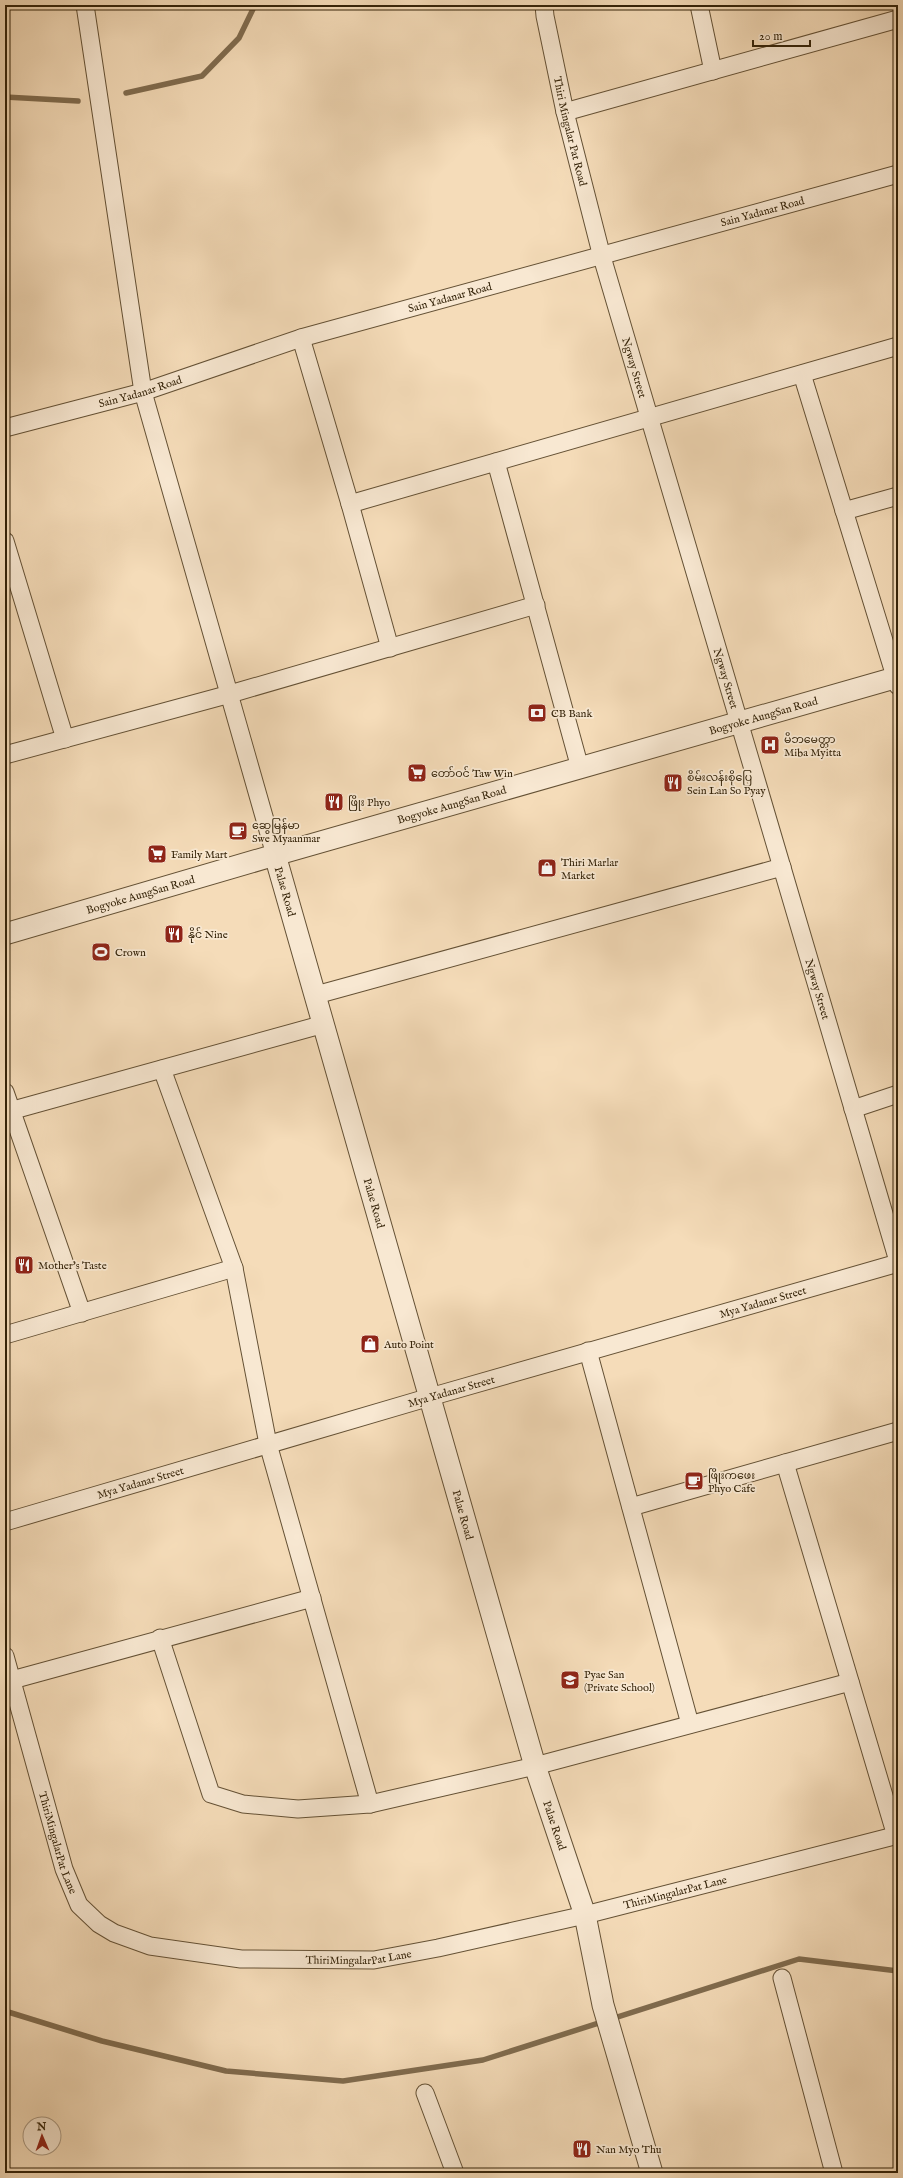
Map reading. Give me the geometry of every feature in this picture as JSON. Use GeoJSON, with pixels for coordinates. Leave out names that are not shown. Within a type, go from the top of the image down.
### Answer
{"type":"FeatureCollection","features":[{"type":"Feature","properties":{"kind":"street"},"geometry":{"type":"LineString","coordinates":[[85,5],[143,392],[275,855]]}},
{"type":"Feature","properties":{"kind":"street","name":"Thiri Mingalar Pat Road"},"geometry":{"type":"LineString","coordinates":[[544,5],[565,112],[602,257]]}},
{"type":"Feature","properties":{"kind":"street"},"geometry":{"type":"LineString","coordinates":[[699,5],[713,71]]}},
{"type":"Feature","properties":{"kind":"street"},"geometry":{"type":"LineString","coordinates":[[565,112],[898,19]]}},
{"type":"Feature","properties":{"kind":"street","name":"Sain Yadanar Road"},"geometry":{"type":"LineString","coordinates":[[5,428],[143,392],[301,338],[602,257],[898,174]]}},
{"type":"Feature","properties":{"kind":"street","name":"Ngway Street"},"geometry":{"type":"LineString","coordinates":[[602,257],[898,1262]]}},
{"type":"Feature","properties":{"kind":"street"},"geometry":{"type":"LineString","coordinates":[[301,338],[350,504],[390,648]]}},
{"type":"Feature","properties":{"kind":"street"},"geometry":{"type":"LineString","coordinates":[[350,504],[898,346]]}},
{"type":"Feature","properties":{"kind":"street"},"geometry":{"type":"LineString","coordinates":[[802,374],[897,680]]}},
{"type":"Feature","properties":{"kind":"street"},"geometry":{"type":"LineString","coordinates":[[496,462],[580,768]]}},
{"type":"Feature","properties":{"kind":"street"},"geometry":{"type":"LineString","coordinates":[[844,511],[898,496]]}},
{"type":"Feature","properties":{"kind":"street"},"geometry":{"type":"LineString","coordinates":[[5,541],[65,739]]}},
{"type":"Feature","properties":{"kind":"street"},"geometry":{"type":"LineString","coordinates":[[5,755],[230,694],[536,605]]}},
{"type":"Feature","properties":{"kind":"street","name":"Bogyoke AungSan Road"},"geometry":{"type":"LineString","coordinates":[[5,934],[739,722],[897,680]]}},
{"type":"Feature","properties":{"kind":"street","name":"Palae Road"},"geometry":{"type":"LineString","coordinates":[[275,855],[535,1766],[585,1915],[603,2005],[652,2173]]}},
{"type":"Feature","properties":{"kind":"street"},"geometry":{"type":"LineString","coordinates":[[316,995],[782,867]]}},
{"type":"Feature","properties":{"kind":"street"},"geometry":{"type":"LineString","coordinates":[[10,1111],[324,1024]]}},
{"type":"Feature","properties":{"kind":"street"},"geometry":{"type":"LineString","coordinates":[[162,1069],[234,1268],[268,1444],[370,1804]]}},
{"type":"Feature","properties":{"kind":"street"},"geometry":{"type":"LineString","coordinates":[[5,1092],[10,1111],[82,1313]]}},
{"type":"Feature","properties":{"kind":"street"},"geometry":{"type":"LineString","coordinates":[[853,1109],[898,1094]]}},
{"type":"Feature","properties":{"kind":"street","name":"Mya Yadanar Street"},"geometry":{"type":"LineString","coordinates":[[5,1522],[268,1444],[898,1262]]}},
{"type":"Feature","properties":{"kind":"street"},"geometry":{"type":"LineString","coordinates":[[5,1335],[234,1268]]}},
{"type":"Feature","properties":{"kind":"street"},"geometry":{"type":"LineString","coordinates":[[588,1351],[690,1724]]}},
{"type":"Feature","properties":{"kind":"street"},"geometry":{"type":"LineString","coordinates":[[631,1507],[898,1431]]}},
{"type":"Feature","properties":{"kind":"street"},"geometry":{"type":"LineString","coordinates":[[785,1463],[897,1836]]}},
{"type":"Feature","properties":{"kind":"street"},"geometry":{"type":"LineString","coordinates":[[12,1680],[160,1638],[312,1598]]}},
{"type":"Feature","properties":{"kind":"street"},"geometry":{"type":"LineString","coordinates":[[160,1638],[211,1794],[243,1804],[298,1809],[370,1804],[535,1766],[850,1682]]}},
{"type":"Feature","properties":{"kind":"street","name":"ThiriMingalarPat Lane"},"geometry":{"type":"LineString","coordinates":[[5,1656],[64,1869],[79,1905],[89,1915],[114,1933],[150,1946],[241,1959],[374,1960],[438,1948],[585,1915],[897,1836]]}},
{"type":"Feature","properties":{"kind":"street"},"geometry":{"type":"LineString","coordinates":[[782,1978],[834,2173]]}},
{"type":"Feature","properties":{"kind":"street"},"geometry":{"type":"LineString","coordinates":[[425,2093],[455,2173]]}},
{"type":"Feature","properties":{"kind":"waterway"},"geometry":{"type":"LineString","coordinates":[[126,93],[202,76],[239,38],[255,5]]}},
{"type":"Feature","properties":{"kind":"waterway"},"geometry":{"type":"LineString","coordinates":[[5,97],[78,101]]}},
{"type":"Feature","properties":{"kind":"waterway"},"geometry":{"type":"LineString","coordinates":[[5,2011],[102,2041],[226,2071],[343,2081],[483,2060],[799,1959],[898,1971]]}},
{"type":"Feature","properties":{"kind":"place","name":"CB Bank"},"geometry":{"type":"Point","coordinates":[537,713]}},
{"type":"Feature","properties":{"kind":"place","name":"မိဘမေတ္တာ Miba Myitta"},"geometry":{"type":"Point","coordinates":[770,745]}},
{"type":"Feature","properties":{"kind":"place","name":"တော်ဝင် Taw Win"},"geometry":{"type":"Point","coordinates":[417,773]}},
{"type":"Feature","properties":{"kind":"place","name":"စိမ်းလန်းစိုပြေ Sein Lan So Pyay"},"geometry":{"type":"Point","coordinates":[673,783]}},
{"type":"Feature","properties":{"kind":"place","name":"ဖြိုး Phyo"},"geometry":{"type":"Point","coordinates":[334,802]}},
{"type":"Feature","properties":{"kind":"place","name":"ဆွေမြန်မာ Swe Myaanmar"},"geometry":{"type":"Point","coordinates":[238,831]}},
{"type":"Feature","properties":{"kind":"place","name":"Family Mart"},"geometry":{"type":"Point","coordinates":[157,854]}},
{"type":"Feature","properties":{"kind":"place","name":"Thiri Marlar Market"},"geometry":{"type":"Point","coordinates":[547,868]}},
{"type":"Feature","properties":{"kind":"place","name":"နိုင် Nine"},"geometry":{"type":"Point","coordinates":[174,934]}},
{"type":"Feature","properties":{"kind":"place","name":"Crown"},"geometry":{"type":"Point","coordinates":[101,952]}},
{"type":"Feature","properties":{"kind":"place","name":"Mother's Taste"},"geometry":{"type":"Point","coordinates":[24,1265]}},
{"type":"Feature","properties":{"kind":"place","name":"Auto Point"},"geometry":{"type":"Point","coordinates":[370,1344]}},
{"type":"Feature","properties":{"kind":"place","name":"ဖြိုးကဖေး Phyo Cafe"},"geometry":{"type":"Point","coordinates":[694,1481]}},
{"type":"Feature","properties":{"kind":"place","name":"Pyae San (Private School)"},"geometry":{"type":"Point","coordinates":[570,1680]}},
{"type":"Feature","properties":{"kind":"place","name":"Nan Myo Thu"},"geometry":{"type":"Point","coordinates":[582,2149]}}]}
